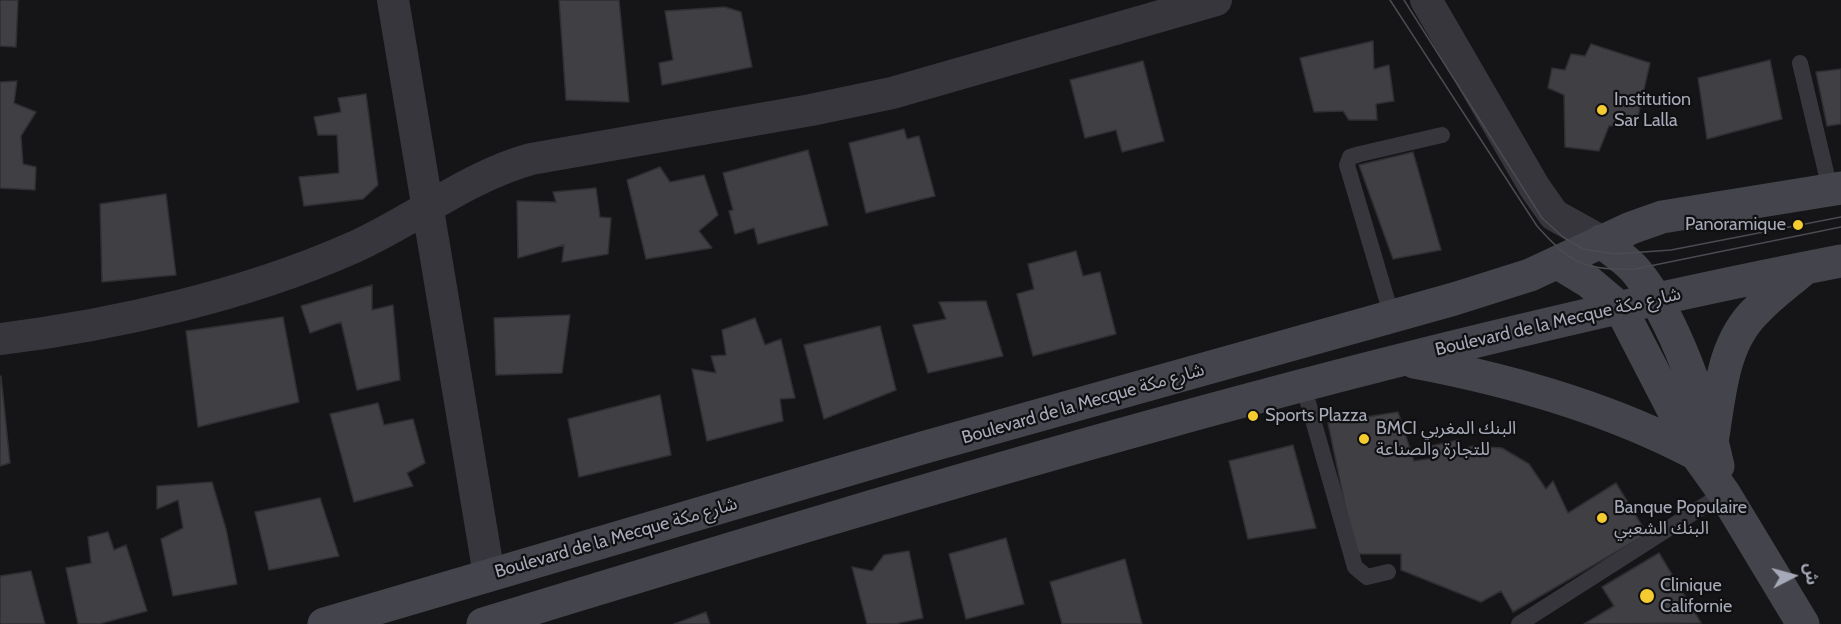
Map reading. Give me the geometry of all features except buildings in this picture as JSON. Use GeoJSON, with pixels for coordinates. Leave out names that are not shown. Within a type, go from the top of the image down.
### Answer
{"type":"FeatureCollection","features":[{"type":"Feature","properties":{"kind":"main road","name":"Boulevard de la Mecque شارع مكة"},"geometry":{"type":"LineString","coordinates":[[324,624],[934,445],[1502,285],[1558,263],[1601,241],[1662,218],[1835,189]]}},
{"type":"Feature","properties":{"kind":"main road"},"geometry":{"type":"LineString","coordinates":[[1601,241],[1635,269],[1656,299],[1674,336],[1704,447]]}},
{"type":"Feature","properties":{"kind":"main road","name":"Boulevard de la Mecque شارع مكة"},"geometry":{"type":"LineString","coordinates":[[483,624],[896,497],[1303,385],[1401,359],[1656,299],[1841,261]]}},
{"type":"Feature","properties":{"kind":"main road"},"geometry":{"type":"LineString","coordinates":[[1558,263],[1589,282],[1621,309],[1704,447],[1724,493],[1803,624]]}},
{"type":"Feature","properties":{"kind":"main road"},"geometry":{"type":"LineString","coordinates":[[1704,447],[1723,374],[1740,331],[1755,311],[1806,268]]}},
{"type":"Feature","properties":{"kind":"main road"},"geometry":{"type":"LineString","coordinates":[[1401,359],[1458,370],[1588,409],[1659,435],[1704,447]]}},
{"type":"Feature","properties":{"kind":"street"},"geometry":{"type":"LineString","coordinates":[[393,0],[489,575]]}},
{"type":"Feature","properties":{"kind":"street"},"geometry":{"type":"LineString","coordinates":[[0,339],[110,322],[235,289],[352,248],[504,166],[531,159],[811,110],[892,93],[1216,0]]}},
{"type":"Feature","properties":{"kind":"street"},"geometry":{"type":"LineString","coordinates":[[1426,0],[1535,188],[1554,215],[1601,241]]}},
{"type":"Feature","properties":{"kind":"lane"},"geometry":{"type":"LineString","coordinates":[[1800,63],[1835,189]]}},
{"type":"Feature","properties":{"kind":"lane"},"geometry":{"type":"LineString","coordinates":[[1392,317],[1347,165],[1350,157],[1442,135]]}},
{"type":"Feature","properties":{"kind":"lane"},"geometry":{"type":"LineString","coordinates":[[1303,385],[1355,567],[1367,577],[1388,572]]}},
{"type":"Feature","properties":{"kind":"lane"},"geometry":{"type":"LineString","coordinates":[[1519,624],[1724,493]]}},
{"type":"Feature","properties":{"kind":"tram line"},"geometry":{"type":"LineString","coordinates":[[1390,0],[1537,226],[1559,249],[1580,262],[1603,268],[1635,269],[1841,227]]}},
{"type":"Feature","properties":{"kind":"tram line"},"geometry":{"type":"LineString","coordinates":[[1404,0],[1542,218],[1563,237],[1583,249],[1615,254],[1671,250],[1841,217]]}},
{"type":"Feature","properties":{"kind":"place","name":"Institution Sar Lalla"},"geometry":{"type":"Point","coordinates":[1602,110]}},
{"type":"Feature","properties":{"kind":"place","name":"Panoramique"},"geometry":{"type":"Point","coordinates":[1798,225]}},
{"type":"Feature","properties":{"kind":"place","name":"Sports Plazza"},"geometry":{"type":"Point","coordinates":[1253,416]}},
{"type":"Feature","properties":{"kind":"place","name":"BMCI البنك المغربي للتجارة والصناعة"},"geometry":{"type":"Point","coordinates":[1364,439]}},
{"type":"Feature","properties":{"kind":"place","name":"Banque Populaire البنك الشعبي"},"geometry":{"type":"Point","coordinates":[1602,518]}},
{"type":"Feature","properties":{"kind":"place","name":"Clinique Californie"},"geometry":{"type":"Point","coordinates":[1647,596]}}]}
